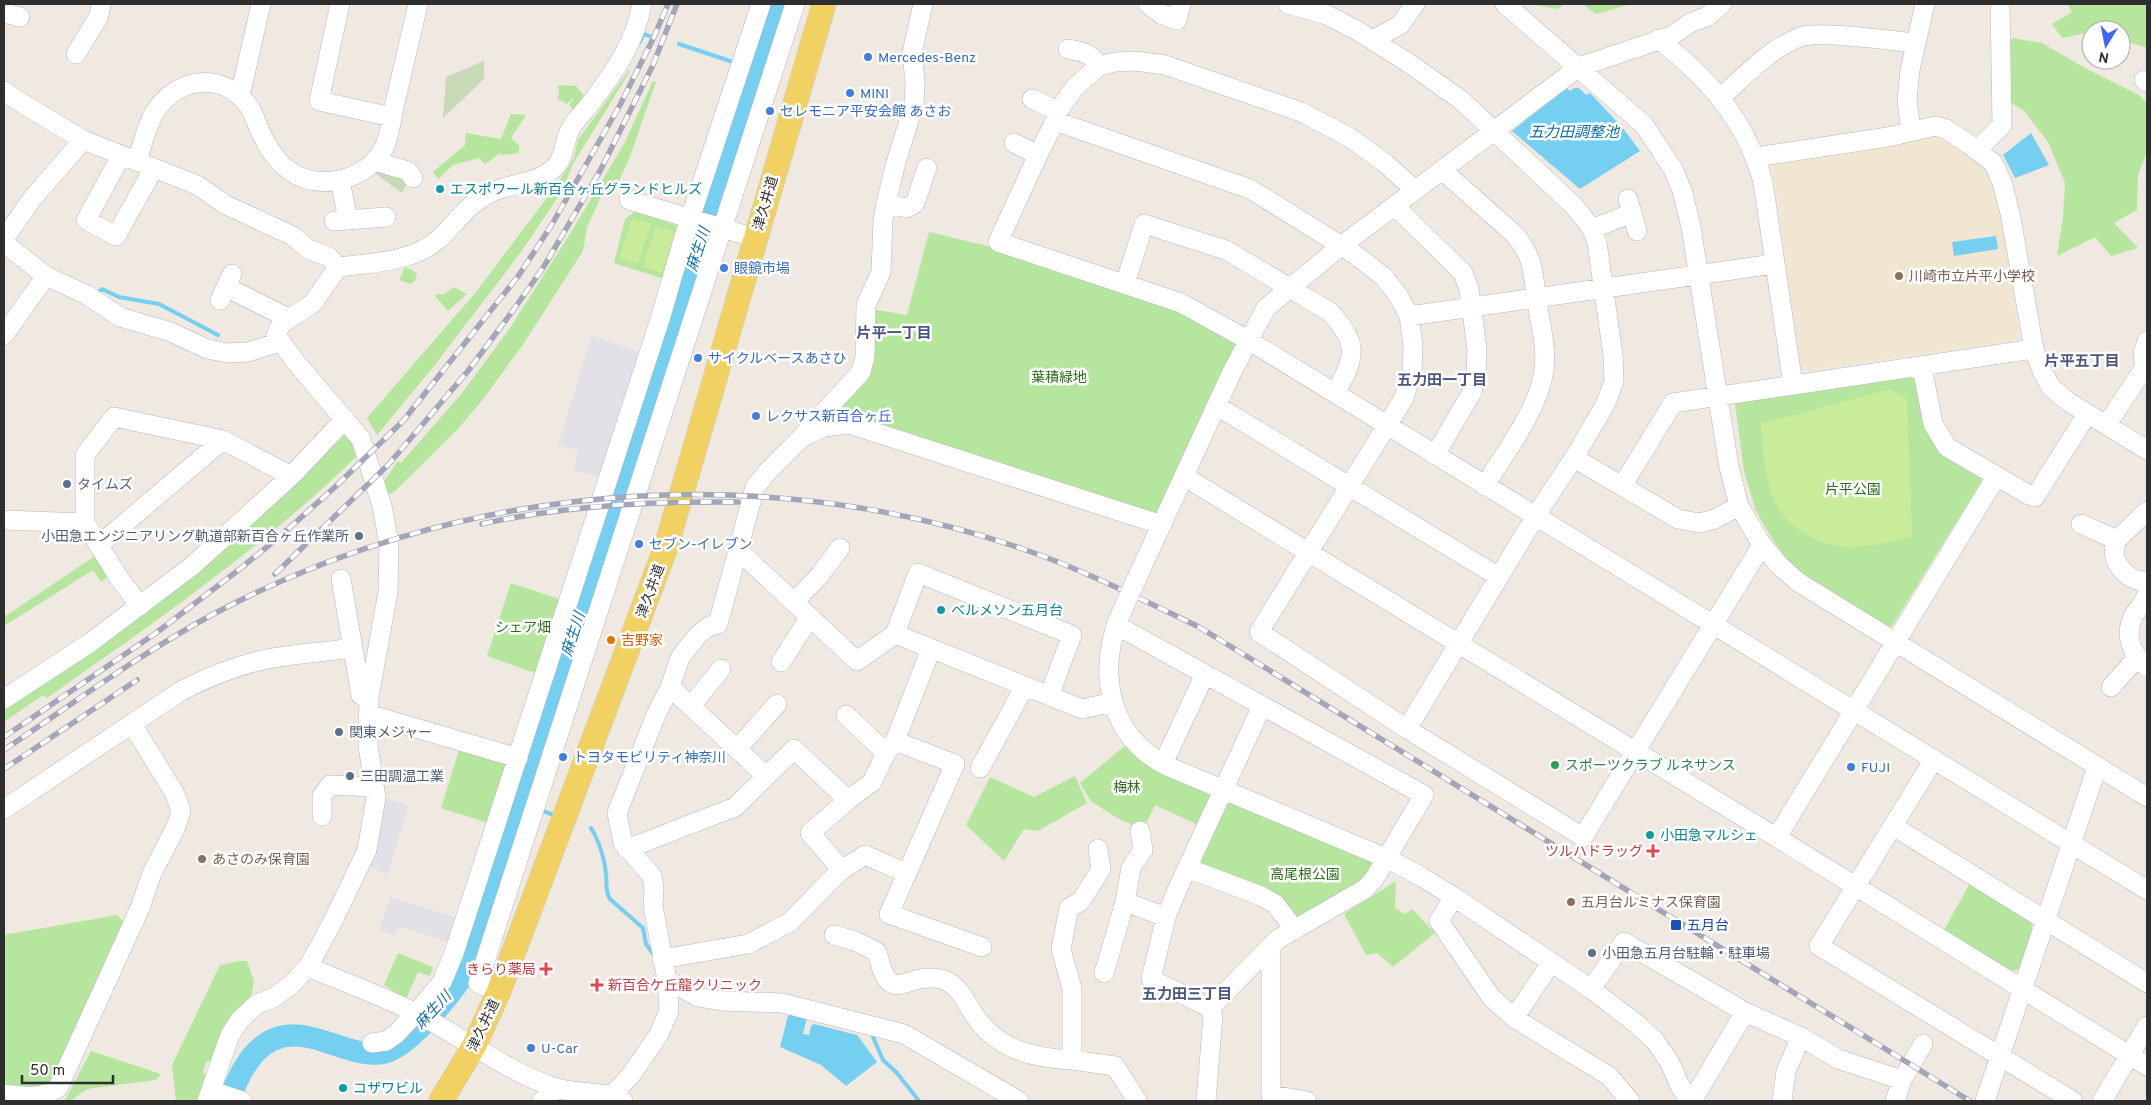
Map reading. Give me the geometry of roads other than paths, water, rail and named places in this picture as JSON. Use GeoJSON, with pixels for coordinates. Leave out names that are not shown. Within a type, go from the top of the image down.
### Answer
{"type":"FeatureCollection","features":[{"type":"Feature","properties":{"kind":"main road","name":"津久井道"},"geometry":{"type":"LineString","coordinates":[[459,1101],[481,1050],[499,991],[666,547],[824,4]]}},
{"type":"Feature","properties":{"kind":"main road","name":"津久井道"},"geometry":{"type":"LineString","coordinates":[[441,1101],[481,1050],[514,997],[682,551],[840,4]]}},
{"type":"Feature","properties":{"kind":"street"},"geometry":{"type":"LineString","coordinates":[[76,54],[99,16],[101,4]]}},
{"type":"Feature","properties":{"kind":"street"},"geometry":{"type":"LineString","coordinates":[[238,94],[242,87],[261,4]]}},
{"type":"Feature","properties":{"kind":"street"},"geometry":{"type":"LineString","coordinates":[[340,4],[319,101],[392,116]]}},
{"type":"Feature","properties":{"kind":"street"},"geometry":{"type":"LineString","coordinates":[[137,162],[153,115],[163,100],[177,89],[191,83],[206,81],[218,84],[238,94],[253,112],[260,131],[279,163],[305,179],[329,182],[355,176],[374,161],[385,146],[418,4]]}},
{"type":"Feature","properties":{"kind":"street"},"geometry":{"type":"LineString","coordinates":[[224,1097],[223,1052],[230,1035],[239,1021],[257,1004],[273,998],[291,985],[308,967],[332,923],[367,850],[376,798],[368,746],[368,706],[388,592],[389,544],[382,506],[361,439],[280,342],[276,334],[280,324],[313,303],[338,267],[388,260],[418,251],[439,239],[475,202],[492,192],[537,180],[552,169],[560,160],[571,128],[620,63],[634,35],[642,4]]}},
{"type":"Feature","properties":{"kind":"street"},"geometry":{"type":"LineString","coordinates":[[372,1043],[386,1041],[423,1018],[442,982],[454,953],[761,4]]}},
{"type":"Feature","properties":{"kind":"street"},"geometry":{"type":"LineString","coordinates":[[499,991],[478,983],[719,227],[795,4]]}},
{"type":"Feature","properties":{"kind":"street"},"geometry":{"type":"LineString","coordinates":[[308,967],[423,1018],[515,1070],[548,1095],[617,1098],[659,1034],[669,1011],[667,980],[653,906],[654,889],[652,876],[623,843],[617,813],[656,715],[670,687],[680,658],[691,643],[708,627],[718,624],[755,487],[860,372],[864,356],[866,305],[881,272],[883,220],[886,204],[896,162],[912,116],[915,92],[912,53],[923,4]]}},
{"type":"Feature","properties":{"kind":"street"},"geometry":{"type":"LineString","coordinates":[[1148,4],[1161,14],[1177,20],[1182,4]]}},
{"type":"Feature","properties":{"kind":"street"},"geometry":{"type":"LineString","coordinates":[[1288,4],[1328,15],[1372,40],[1441,86],[1575,207],[1592,229],[1597,243],[1613,355],[1614,381],[1606,402],[1574,458],[1535,517],[1407,729]]}},
{"type":"Feature","properties":{"kind":"street"},"geometry":{"type":"LineString","coordinates":[[1372,40],[1400,25],[1415,4]]}},
{"type":"Feature","properties":{"kind":"street"},"geometry":{"type":"LineString","coordinates":[[1505,4],[1644,124],[1665,155],[1682,190],[1699,274],[1728,467],[1740,506],[1762,545],[1779,565],[1798,582],[2147,797]]}},
{"type":"Feature","properties":{"kind":"street"},"geometry":{"type":"LineString","coordinates":[[1722,4],[1708,16],[1690,23],[1671,36],[1579,67],[1341,246],[1266,308],[1248,340],[1118,621],[1108,654],[1108,667],[1109,686],[1113,702],[1123,724],[1136,742],[1163,764],[1386,858],[1422,877],[1617,1008],[1655,1041],[1670,1063],[1680,1086],[1691,1101],[1745,1012]]}},
{"type":"Feature","properties":{"kind":"street"},"geometry":{"type":"LineString","coordinates":[[1911,131],[1907,100],[1910,70],[1925,4]]}},
{"type":"Feature","properties":{"kind":"street"},"geometry":{"type":"LineString","coordinates":[[1977,150],[2002,125],[2000,4]]}},
{"type":"Feature","properties":{"kind":"street"},"geometry":{"type":"LineString","coordinates":[[1721,97],[1777,48],[1802,36],[1823,35],[1915,43]]}},
{"type":"Feature","properties":{"kind":"street"},"geometry":{"type":"LineString","coordinates":[[1658,39],[1679,55],[1721,97],[1747,138],[1756,157],[1763,182],[1793,385]]}},
{"type":"Feature","properties":{"kind":"street"},"geometry":{"type":"LineString","coordinates":[[1068,49],[1088,53],[1094,57],[1099,66]]}},
{"type":"Feature","properties":{"kind":"street"},"geometry":{"type":"LineString","coordinates":[[1415,190],[1384,163],[1349,137],[1301,112],[1189,72],[1156,63],[1135,61],[1099,66],[1075,87],[1057,116],[998,242],[1189,307],[1248,340],[2147,890]]}},
{"type":"Feature","properties":{"kind":"street"},"geometry":{"type":"LineString","coordinates":[[4,91],[83,140],[197,185],[226,205],[293,236],[308,249],[328,257],[338,267]]}},
{"type":"Feature","properties":{"kind":"street"},"geometry":{"type":"LineString","coordinates":[[1032,99],[1057,116],[1250,189],[1341,246],[1384,277],[1399,296],[1409,316],[1413,346],[1412,371],[1404,398],[1259,632],[1407,729],[1583,837],[1762,545]]}},
{"type":"Feature","properties":{"kind":"street"},"geometry":{"type":"LineString","coordinates":[[1756,157],[1888,137],[1935,126],[1946,129],[1977,150],[1993,163],[2002,182],[2010,213],[2034,350],[2043,373],[2051,387],[2087,414],[2147,450]]}},
{"type":"Feature","properties":{"kind":"street"},"geometry":{"type":"LineString","coordinates":[[4,239],[32,198],[83,140]]}},
{"type":"Feature","properties":{"kind":"street"},"geometry":{"type":"LineString","coordinates":[[1014,143],[1038,155]]}},
{"type":"Feature","properties":{"kind":"street"},"geometry":{"type":"LineString","coordinates":[[374,161],[408,171],[414,178]]}},
{"type":"Feature","properties":{"kind":"street"},"geometry":{"type":"LineString","coordinates":[[886,204],[907,208],[915,203],[927,168]]}},
{"type":"Feature","properties":{"kind":"street"},"geometry":{"type":"LineString","coordinates":[[1443,171],[1524,244],[1530,257],[1536,285],[1544,369],[1539,392],[1485,486]]}},
{"type":"Feature","properties":{"kind":"street"},"geometry":{"type":"LineString","coordinates":[[340,180],[341,220],[386,216]]}},
{"type":"Feature","properties":{"kind":"street"},"geometry":{"type":"LineString","coordinates":[[629,200],[755,238]]}},
{"type":"Feature","properties":{"kind":"street"},"geometry":{"type":"LineString","coordinates":[[1395,206],[1463,273],[1469,289],[1477,349],[1476,377],[1472,392],[1435,455]]}},
{"type":"Feature","properties":{"kind":"street"},"geometry":{"type":"LineString","coordinates":[[1592,229],[1632,214]]}},
{"type":"Feature","properties":{"kind":"street"},"geometry":{"type":"LineString","coordinates":[[1125,284],[1144,224],[1226,250],[1330,312],[1341,324],[1351,342],[1349,370],[1335,393]]}},
{"type":"Feature","properties":{"kind":"street"},"geometry":{"type":"LineString","coordinates":[[4,243],[46,276],[87,295],[120,317],[171,332],[207,349],[228,353],[248,352],[280,342]]}},
{"type":"Feature","properties":{"kind":"street"},"geometry":{"type":"LineString","coordinates":[[1409,316],[1774,264]]}},
{"type":"Feature","properties":{"kind":"street"},"geometry":{"type":"LineString","coordinates":[[4,335],[46,276]]}},
{"type":"Feature","properties":{"kind":"street"},"geometry":{"type":"LineString","coordinates":[[226,287],[288,318]]}},
{"type":"Feature","properties":{"kind":"street"},"geometry":{"type":"LineString","coordinates":[[2106,424],[2145,367],[2143,353],[2147,341]]}},
{"type":"Feature","properties":{"kind":"street"},"geometry":{"type":"LineString","coordinates":[[1622,486],[1673,403],[2034,350]]}},
{"type":"Feature","properties":{"kind":"street"},"geometry":{"type":"LineString","coordinates":[[1922,367],[1930,414],[1938,435],[1947,447],[1996,477],[2035,497],[2087,414]]}},
{"type":"Feature","properties":{"kind":"street"},"geometry":{"type":"LineString","coordinates":[[1217,406],[1499,577]]}},
{"type":"Feature","properties":{"kind":"street"},"geometry":{"type":"LineString","coordinates":[[140,606],[119,578],[85,523],[85,455],[114,417],[223,440],[291,476]]}},
{"type":"Feature","properties":{"kind":"street"},"geometry":{"type":"LineString","coordinates":[[4,700],[140,606],[192,566],[291,476],[345,419]]}},
{"type":"Feature","properties":{"kind":"street"},"geometry":{"type":"LineString","coordinates":[[802,437],[824,427],[849,424],[1162,525]]}},
{"type":"Feature","properties":{"kind":"street"},"geometry":{"type":"LineString","coordinates":[[99,545],[223,440]]}},
{"type":"Feature","properties":{"kind":"street"},"geometry":{"type":"LineString","coordinates":[[1574,458],[1678,519],[1699,523],[1715,519],[1740,506]]}},
{"type":"Feature","properties":{"kind":"street"},"geometry":{"type":"LineString","coordinates":[[1777,837],[1996,477]]}},
{"type":"Feature","properties":{"kind":"street"},"geometry":{"type":"LineString","coordinates":[[1185,478],[1777,837],[2147,1066]]}},
{"type":"Feature","properties":{"kind":"street"},"geometry":{"type":"LineString","coordinates":[[2147,511],[2117,540],[2114,546],[2115,558],[2121,570],[2130,578],[2140,582],[2147,581]]}},
{"type":"Feature","properties":{"kind":"street"},"geometry":{"type":"LineString","coordinates":[[4,520],[85,523]]}},
{"type":"Feature","properties":{"kind":"street"},"geometry":{"type":"LineString","coordinates":[[2081,524],[2117,540]]}},
{"type":"Feature","properties":{"kind":"street"},"geometry":{"type":"LineString","coordinates":[[794,602],[819,576],[840,548]]}},
{"type":"Feature","properties":{"kind":"street"},"geometry":{"type":"LineString","coordinates":[[739,551],[857,661],[895,634],[918,573],[1072,635],[1049,696]]}},
{"type":"Feature","properties":{"kind":"street"},"geometry":{"type":"LineString","coordinates":[[341,579],[351,648],[361,695],[368,706],[518,758]]}},
{"type":"Feature","properties":{"kind":"street"},"geometry":{"type":"LineString","coordinates":[[2110,687],[2142,662],[2130,643],[2129,631],[2133,616],[2146,602],[2147,593]]}},
{"type":"Feature","properties":{"kind":"street"},"geometry":{"type":"LineString","coordinates":[[781,662],[810,618]]}},
{"type":"Feature","properties":{"kind":"street"},"geometry":{"type":"LineString","coordinates":[[1118,621],[1205,674],[1424,795],[1374,879],[1366,889],[1278,939],[1210,1008]]}},
{"type":"Feature","properties":{"kind":"street"},"geometry":{"type":"LineString","coordinates":[[895,634],[1082,709],[1113,702]]}},
{"type":"Feature","properties":{"kind":"street"},"geometry":{"type":"LineString","coordinates":[[4,809],[181,691],[224,671],[250,662],[351,648]]}},
{"type":"Feature","properties":{"kind":"street"},"geometry":{"type":"LineString","coordinates":[[842,870],[810,832],[872,782],[891,747],[931,649]]}},
{"type":"Feature","properties":{"kind":"street"},"geometry":{"type":"LineString","coordinates":[[691,706],[721,669]]}},
{"type":"Feature","properties":{"kind":"street"},"geometry":{"type":"LineString","coordinates":[[1163,764],[1205,674]]}},
{"type":"Feature","properties":{"kind":"street"},"geometry":{"type":"LineString","coordinates":[[980,768],[1026,686]]}},
{"type":"Feature","properties":{"kind":"street"},"geometry":{"type":"LineString","coordinates":[[670,687],[766,776]]}},
{"type":"Feature","properties":{"kind":"street"},"geometry":{"type":"LineString","coordinates":[[737,749],[777,704]]}},
{"type":"Feature","properties":{"kind":"street"},"geometry":{"type":"LineString","coordinates":[[1206,1101],[1213,1016],[1210,1008],[1151,979],[1166,917],[1262,706]]}},
{"type":"Feature","properties":{"kind":"street"},"geometry":{"type":"LineString","coordinates":[[846,715],[891,747],[955,764],[889,914],[982,947]]}},
{"type":"Feature","properties":{"kind":"street"},"geometry":{"type":"LineString","coordinates":[[4,1094],[33,1097],[47,1095],[58,1088],[140,908],[152,873],[176,827],[181,811],[175,794],[132,724]]}},
{"type":"Feature","properties":{"kind":"street"},"geometry":{"type":"LineString","coordinates":[[627,849],[735,807],[794,748],[848,800]]}},
{"type":"Feature","properties":{"kind":"street"},"geometry":{"type":"LineString","coordinates":[[1934,759],[1819,946],[2073,1101]]}},
{"type":"Feature","properties":{"kind":"street"},"geometry":{"type":"LineString","coordinates":[[1985,1101],[2097,767]]}},
{"type":"Feature","properties":{"kind":"street"},"geometry":{"type":"LineString","coordinates":[[322,816],[322,796],[330,784],[374,787]]}},
{"type":"Feature","properties":{"kind":"street"},"geometry":{"type":"LineString","coordinates":[[531,816],[562,826]]}},
{"type":"Feature","properties":{"kind":"street"},"geometry":{"type":"LineString","coordinates":[[1893,826],[2147,983]]}},
{"type":"Feature","properties":{"kind":"street"},"geometry":{"type":"LineString","coordinates":[[1104,972],[1125,902],[1131,868],[1143,850],[1140,831]]}},
{"type":"Feature","properties":{"kind":"street"},"geometry":{"type":"LineString","coordinates":[[1072,1060],[1072,989],[1061,949],[1069,908],[1081,901],[1101,869],[1098,849]]}},
{"type":"Feature","properties":{"kind":"street"},"geometry":{"type":"LineString","coordinates":[[662,959],[748,944],[790,922],[842,870],[865,854],[906,873]]}},
{"type":"Feature","properties":{"kind":"street"},"geometry":{"type":"LineString","coordinates":[[1187,868],[1261,896],[1275,904],[1295,930]]}},
{"type":"Feature","properties":{"kind":"street"},"geometry":{"type":"LineString","coordinates":[[1454,898],[1439,921],[1491,997],[1514,1018],[1609,1076],[1630,1101]]}},
{"type":"Feature","properties":{"kind":"street"},"geometry":{"type":"LineString","coordinates":[[1125,902],[1166,917]]}},
{"type":"Feature","properties":{"kind":"street"},"geometry":{"type":"LineString","coordinates":[[834,935],[855,941],[877,952],[884,976],[891,983],[909,984],[918,979],[929,978],[945,980],[966,999],[972,1013],[984,1028],[994,1038],[1010,1047],[1040,1057],[1115,1066],[1137,1101]]}},
{"type":"Feature","properties":{"kind":"street"},"geometry":{"type":"LineString","coordinates":[[1591,989],[1624,942],[1745,1012],[1801,1038],[1838,1060],[1902,1080]]}},
{"type":"Feature","properties":{"kind":"street"},"geometry":{"type":"LineString","coordinates":[[1271,947],[1271,1095],[1307,1101]]}},
{"type":"Feature","properties":{"kind":"street"},"geometry":{"type":"LineString","coordinates":[[1514,1018],[1551,963]]}},
{"type":"Feature","properties":{"kind":"street"},"geometry":{"type":"LineString","coordinates":[[667,980],[698,997],[722,1001],[782,1003],[904,1034],[1019,1101]]}},
{"type":"Feature","properties":{"kind":"street"},"geometry":{"type":"LineString","coordinates":[[868,1010],[886,1028]]}},
{"type":"Feature","properties":{"kind":"street"},"geometry":{"type":"LineString","coordinates":[[2102,1101],[2147,1026]]}},
{"type":"Feature","properties":{"kind":"street"},"geometry":{"type":"LineString","coordinates":[[1782,1101],[1786,1071],[1801,1038]]}},
{"type":"Feature","properties":{"kind":"street"},"geometry":{"type":"LineString","coordinates":[[1895,1101],[1902,1080],[1923,1044]]}},
{"type":"Feature","properties":{"kind":"water","name":"五力田調整池"},"geometry":{"type":"Polygon","coordinates":[[[1567,88],[1570,91],[1574,88],[1579,88],[1586,95],[1590,93],[1622,127],[1640,151],[1580,189],[1512,131],[1567,88]]]}},
{"type":"Feature","properties":{"kind":"water"},"geometry":{"type":"Polygon","coordinates":[[[2031,133],[2049,165],[2015,178],[2003,155],[2031,133]]]}},
{"type":"Feature","properties":{"kind":"water"},"geometry":{"type":"Polygon","coordinates":[[[1996,236],[1998,249],[1954,256],[1952,242],[1996,236]]]}},
{"type":"Feature","properties":{"kind":"water"},"geometry":{"type":"Polygon","coordinates":[[[793,1013],[807,1017],[803,1034],[809,1035],[811,1026],[814,1024],[857,1035],[877,1062],[846,1086],[821,1065],[780,1047],[788,1016],[793,1013]]]}},
{"type":"Feature","properties":{"kind":"waterway","name":"麻生川"},"geometry":{"type":"LineString","coordinates":[[229,1101],[240,1074],[256,1052],[266,1043],[292,1035],[314,1038],[359,1052],[385,1053],[398,1046],[419,1029],[463,976],[677,307],[738,131],[777,4]]}},
{"type":"Feature","properties":{"kind":"waterway"},"geometry":{"type":"LineString","coordinates":[[639,43],[644,34],[652,37]]}},
{"type":"Feature","properties":{"kind":"waterway"},"geometry":{"type":"LineString","coordinates":[[679,44],[736,63]]}},
{"type":"Feature","properties":{"kind":"waterway"},"geometry":{"type":"LineString","coordinates":[[745,67],[756,70]]}},
{"type":"Feature","properties":{"kind":"waterway"},"geometry":{"type":"LineString","coordinates":[[97,294],[102,289],[119,297],[159,304],[218,335]]}},
{"type":"Feature","properties":{"kind":"waterway"},"geometry":{"type":"LineString","coordinates":[[520,803],[526,805]]}},
{"type":"Feature","properties":{"kind":"waterway"},"geometry":{"type":"LineString","coordinates":[[540,810],[554,815]]}},
{"type":"Feature","properties":{"kind":"waterway"},"geometry":{"type":"LineString","coordinates":[[591,828],[603,857],[608,896],[643,928],[646,944],[654,955]]}},
{"type":"Feature","properties":{"kind":"waterway"},"geometry":{"type":"LineString","coordinates":[[873,1037],[883,1060],[897,1073],[919,1101]]}},
{"type":"Feature","properties":{"kind":"railway"},"geometry":{"type":"LineString","coordinates":[[4,737],[156,633],[236,572],[278,538],[334,488],[403,421],[519,275],[551,226],[620,105],[668,4]]}},
{"type":"Feature","properties":{"kind":"railway"},"geometry":{"type":"LineString","coordinates":[[275,574],[388,465],[468,371],[543,268],[600,171],[653,65],[677,4]]}},
{"type":"Feature","properties":{"kind":"railway"},"geometry":{"type":"LineString","coordinates":[[4,750],[130,664],[208,617],[303,572],[402,537],[504,512],[608,498],[713,495],[818,502],[922,520],[1046,557],[1112,585],[1199,627],[1970,1101]]}},
{"type":"Feature","properties":{"kind":"railway"},"geometry":{"type":"LineString","coordinates":[[482,524],[578,508],[674,502],[738,502]]}},
{"type":"Feature","properties":{"kind":"railway"},"geometry":{"type":"LineString","coordinates":[[4,769],[137,680]]}},
{"type":"Feature","properties":{"kind":"place","name":"Mercedes-Benz"},"geometry":{"type":"Point","coordinates":[868,57]}},
{"type":"Feature","properties":{"kind":"place","name":"MINI"},"geometry":{"type":"Point","coordinates":[850,93]}},
{"type":"Feature","properties":{"kind":"place","name":"セレモニア平安会館 あさお"},"geometry":{"type":"Point","coordinates":[770,111]}},
{"type":"Feature","properties":{"kind":"place","name":"エスポワール新百合ヶ丘グランドヒルズ"},"geometry":{"type":"Point","coordinates":[440,189]}},
{"type":"Feature","properties":{"kind":"place","name":"眼鏡市場"},"geometry":{"type":"Point","coordinates":[724,268]}},
{"type":"Feature","properties":{"kind":"place","name":"川崎市立片平小学校"},"geometry":{"type":"Point","coordinates":[1899,276]}},
{"type":"Feature","properties":{"kind":"place","name":"サイクルベースあさひ"},"geometry":{"type":"Point","coordinates":[698,358]}},
{"type":"Feature","properties":{"kind":"place","name":"レクサス新百合ヶ丘"},"geometry":{"type":"Point","coordinates":[756,416]}},
{"type":"Feature","properties":{"kind":"place","name":"タイムズ"},"geometry":{"type":"Point","coordinates":[67,484]}},
{"type":"Feature","properties":{"kind":"place","name":"小田急エンジニアリング軌道部新百合ヶ丘作業所"},"geometry":{"type":"Point","coordinates":[359,536]}},
{"type":"Feature","properties":{"kind":"place","name":"セブン-イレブン"},"geometry":{"type":"Point","coordinates":[639,544]}},
{"type":"Feature","properties":{"kind":"place","name":"ベルメソン五月台"},"geometry":{"type":"Point","coordinates":[941,610]}},
{"type":"Feature","properties":{"kind":"place","name":"吉野家"},"geometry":{"type":"Point","coordinates":[611,640]}},
{"type":"Feature","properties":{"kind":"place","name":"関東メジャー"},"geometry":{"type":"Point","coordinates":[339,732]}},
{"type":"Feature","properties":{"kind":"place","name":"トヨタモビリティ神奈川"},"geometry":{"type":"Point","coordinates":[563,757]}},
{"type":"Feature","properties":{"kind":"place","name":"スポーツクラブ ルネサンス"},"geometry":{"type":"Point","coordinates":[1555,765]}},
{"type":"Feature","properties":{"kind":"place","name":"FUJI"},"geometry":{"type":"Point","coordinates":[1851,767]}},
{"type":"Feature","properties":{"kind":"place","name":"三田調温工業"},"geometry":{"type":"Point","coordinates":[350,776]}},
{"type":"Feature","properties":{"kind":"place","name":"小田急マルシェ"},"geometry":{"type":"Point","coordinates":[1650,835]}},
{"type":"Feature","properties":{"kind":"place","name":"ツルハドラッグ"},"geometry":{"type":"Point","coordinates":[1653,851]}},
{"type":"Feature","properties":{"kind":"place","name":"あさのみ保育園"},"geometry":{"type":"Point","coordinates":[202,859]}},
{"type":"Feature","properties":{"kind":"place","name":"五月台ルミナス保育園"},"geometry":{"type":"Point","coordinates":[1571,902]}},
{"type":"Feature","properties":{"kind":"place","name":"五月台"},"geometry":{"type":"Point","coordinates":[1676,925]}},
{"type":"Feature","properties":{"kind":"place","name":"小田急五月台駐輪・駐車場"},"geometry":{"type":"Point","coordinates":[1592,953]}},
{"type":"Feature","properties":{"kind":"place","name":"きらり薬局"},"geometry":{"type":"Point","coordinates":[546,969]}},
{"type":"Feature","properties":{"kind":"place","name":"新百合ケ丘龍クリニック"},"geometry":{"type":"Point","coordinates":[597,985]}},
{"type":"Feature","properties":{"kind":"place","name":"U-Car"},"geometry":{"type":"Point","coordinates":[531,1048]}},
{"type":"Feature","properties":{"kind":"place","name":"コザワビル"},"geometry":{"type":"Point","coordinates":[343,1088]}},
{"type":"Feature","properties":{"kind":"district","name":"片平一丁目"},"geometry":{"type":"Point","coordinates":[894,333]}},
{"type":"Feature","properties":{"kind":"district","name":"片平五丁目"},"geometry":{"type":"Point","coordinates":[2082,361]}},
{"type":"Feature","properties":{"kind":"district","name":"五力田一丁目"},"geometry":{"type":"Point","coordinates":[1442,380]}},
{"type":"Feature","properties":{"kind":"district","name":"五力田三丁目"},"geometry":{"type":"Point","coordinates":[1187,994]}},
{"type":"Feature","properties":{"kind":"park label","name":"葉積緑地"},"geometry":{"type":"Point","coordinates":[1059,377]}},
{"type":"Feature","properties":{"kind":"park label","name":"片平公園"},"geometry":{"type":"Point","coordinates":[1853,489]}},
{"type":"Feature","properties":{"kind":"park label","name":"シェア畑"},"geometry":{"type":"Point","coordinates":[523,627]}},
{"type":"Feature","properties":{"kind":"park label","name":"梅林"},"geometry":{"type":"Point","coordinates":[1127,787]}},
{"type":"Feature","properties":{"kind":"park label","name":"高尾根公園"},"geometry":{"type":"Point","coordinates":[1305,874]}}]}
